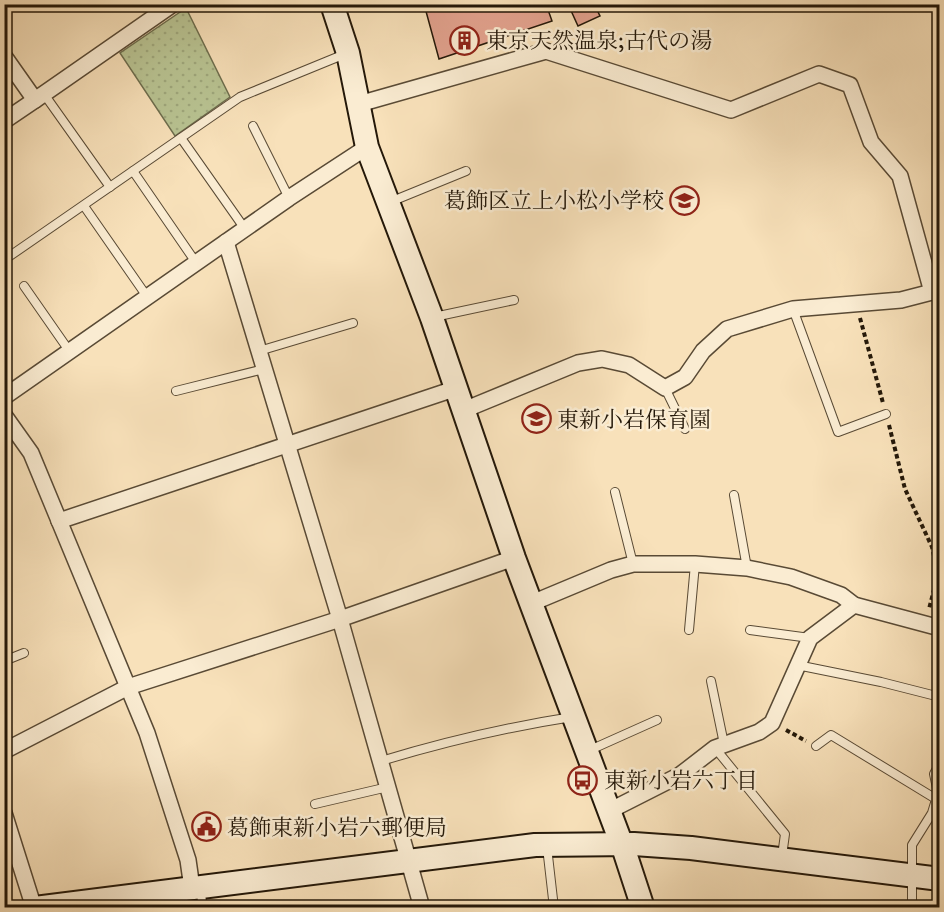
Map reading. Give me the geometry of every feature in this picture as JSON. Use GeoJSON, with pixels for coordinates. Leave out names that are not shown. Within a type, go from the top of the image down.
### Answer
{"type":"FeatureCollection","features":[{"type":"Feature","properties":{"kind":"street"},"geometry":{"type":"LineString","coordinates":[[4,121],[173,4]]}},
{"type":"Feature","properties":{"kind":"street"},"geometry":{"type":"LineString","coordinates":[[332,4],[348,53],[367,147],[432,318],[514,558],[643,908]]}},
{"type":"Feature","properties":{"kind":"street"},"geometry":{"type":"LineString","coordinates":[[358,104],[546,51],[731,110],[819,74],[850,85],[871,142],[900,176],[936,292],[901,300],[793,309],[727,329],[703,351],[685,377],[665,388],[629,365],[602,359],[578,363],[464,410]]}},
{"type":"Feature","properties":{"kind":"street"},"geometry":{"type":"LineString","coordinates":[[4,56],[40,97]]}},
{"type":"Feature","properties":{"kind":"street"},"geometry":{"type":"LineString","coordinates":[[4,397],[289,198],[367,147]]}},
{"type":"Feature","properties":{"kind":"street"},"geometry":{"type":"LineString","coordinates":[[226,242],[340,619],[422,908]]}},
{"type":"Feature","properties":{"kind":"street"},"geometry":{"type":"LineString","coordinates":[[59,521],[457,388]]}},
{"type":"Feature","properties":{"kind":"street"},"geometry":{"type":"LineString","coordinates":[[4,415],[31,453],[147,733],[198,894]]}},
{"type":"Feature","properties":{"kind":"street"},"geometry":{"type":"LineString","coordinates":[[4,751],[128,687],[340,619],[514,558]]}},
{"type":"Feature","properties":{"kind":"street"},"geometry":{"type":"LineString","coordinates":[[532,603],[611,570],[633,564],[695,564],[747,568],[791,577],[841,595],[854,605],[932,626]]}},
{"type":"Feature","properties":{"kind":"street"},"geometry":{"type":"LineString","coordinates":[[609,811],[680,775],[719,746],[759,732],[772,723],[810,638],[854,605]]}},
{"type":"Feature","properties":{"kind":"street"},"geometry":{"type":"LineString","coordinates":[[4,813],[35,908],[198,894],[409,860],[546,845],[621,844],[691,848],[939,879]]}},
{"type":"Feature","properties":{"kind":"lane"},"geometry":{"type":"LineString","coordinates":[[4,260],[240,97],[348,53]]}},
{"type":"Feature","properties":{"kind":"lane"},"geometry":{"type":"LineString","coordinates":[[40,97],[110,187]]}},
{"type":"Feature","properties":{"kind":"lane"},"geometry":{"type":"LineString","coordinates":[[253,126],[289,198]]}},
{"type":"Feature","properties":{"kind":"lane"},"geometry":{"type":"LineString","coordinates":[[181,138],[245,229]]}},
{"type":"Feature","properties":{"kind":"lane"},"geometry":{"type":"LineString","coordinates":[[133,171],[197,264]]}},
{"type":"Feature","properties":{"kind":"lane"},"geometry":{"type":"LineString","coordinates":[[388,203],[466,171]]}},
{"type":"Feature","properties":{"kind":"lane"},"geometry":{"type":"LineString","coordinates":[[84,206],[148,298]]}},
{"type":"Feature","properties":{"kind":"lane"},"geometry":{"type":"LineString","coordinates":[[24,286],[70,352]]}},
{"type":"Feature","properties":{"kind":"lane"},"geometry":{"type":"LineString","coordinates":[[432,318],[514,300]]}},
{"type":"Feature","properties":{"kind":"lane"},"geometry":{"type":"LineString","coordinates":[[793,309],[838,432],[886,414]]}},
{"type":"Feature","properties":{"kind":"lane"},"geometry":{"type":"LineString","coordinates":[[259,351],[353,323]]}},
{"type":"Feature","properties":{"kind":"lane"},"geometry":{"type":"LineString","coordinates":[[176,391],[264,369]]}},
{"type":"Feature","properties":{"kind":"lane"},"geometry":{"type":"LineString","coordinates":[[665,388],[685,429]]}},
{"type":"Feature","properties":{"kind":"lane"},"geometry":{"type":"LineString","coordinates":[[615,492],[633,564]]}},
{"type":"Feature","properties":{"kind":"lane"},"geometry":{"type":"LineString","coordinates":[[734,495],[747,568]]}},
{"type":"Feature","properties":{"kind":"lane"},"geometry":{"type":"LineString","coordinates":[[689,630],[695,564]]}},
{"type":"Feature","properties":{"kind":"lane"},"geometry":{"type":"LineString","coordinates":[[750,630],[810,638]]}},
{"type":"Feature","properties":{"kind":"lane"},"geometry":{"type":"LineString","coordinates":[[4,661],[24,653]]}},
{"type":"Feature","properties":{"kind":"lane"},"geometry":{"type":"LineString","coordinates":[[797,665],[939,697]]}},
{"type":"Feature","properties":{"kind":"lane"},"geometry":{"type":"LineString","coordinates":[[711,681],[719,746],[785,834],[782,859]]}},
{"type":"Feature","properties":{"kind":"lane"},"geometry":{"type":"LineString","coordinates":[[381,761],[437,744],[573,717]]}},
{"type":"Feature","properties":{"kind":"lane"},"geometry":{"type":"LineString","coordinates":[[586,752],[657,720]]}},
{"type":"Feature","properties":{"kind":"lane"},"geometry":{"type":"LineString","coordinates":[[816,746],[831,735],[936,799]]}},
{"type":"Feature","properties":{"kind":"lane"},"geometry":{"type":"LineString","coordinates":[[912,908],[912,845],[932,813],[938,793],[934,774],[939,763]]}},
{"type":"Feature","properties":{"kind":"lane"},"geometry":{"type":"LineString","coordinates":[[315,804],[388,787]]}},
{"type":"Feature","properties":{"kind":"lane"},"geometry":{"type":"LineString","coordinates":[[546,845],[554,908]]}},
{"type":"Feature","properties":{"kind":"path"},"geometry":{"type":"LineString","coordinates":[[856,305],[905,489],[932,547],[938,574],[932,626]]}},
{"type":"Feature","properties":{"kind":"path"},"geometry":{"type":"LineString","coordinates":[[772,723],[816,746]]}},
{"type":"Feature","properties":{"kind":"green space"},"geometry":{"type":"Polygon","coordinates":[[[186,8],[230,97],[175,136],[120,53],[186,8]]]}},
{"type":"Feature","properties":{"kind":"building","name":"東京天然温泉;古代の湯"},"geometry":{"type":"Polygon","coordinates":[[[424,4],[546,4],[552,21],[439,59],[424,4]]]}},
{"type":"Feature","properties":{"kind":"building"},"geometry":{"type":"Polygon","coordinates":[[[568,4],[594,4],[600,16],[578,26],[568,4]]]}},
{"type":"Feature","properties":{"kind":"place","name":"東京天然温泉;古代の湯"},"geometry":{"type":"Point","coordinates":[465,40]}},
{"type":"Feature","properties":{"kind":"place","name":"葛飾区立上小松小学校"},"geometry":{"type":"Point","coordinates":[685,200]}},
{"type":"Feature","properties":{"kind":"place","name":"東新小岩保育園"},"geometry":{"type":"Point","coordinates":[536,419]}},
{"type":"Feature","properties":{"kind":"place","name":"東新小岩六丁目"},"geometry":{"type":"Point","coordinates":[583,780]}},
{"type":"Feature","properties":{"kind":"place","name":"葛飾東新小岩六郵便局"},"geometry":{"type":"Point","coordinates":[206,827]}}]}
